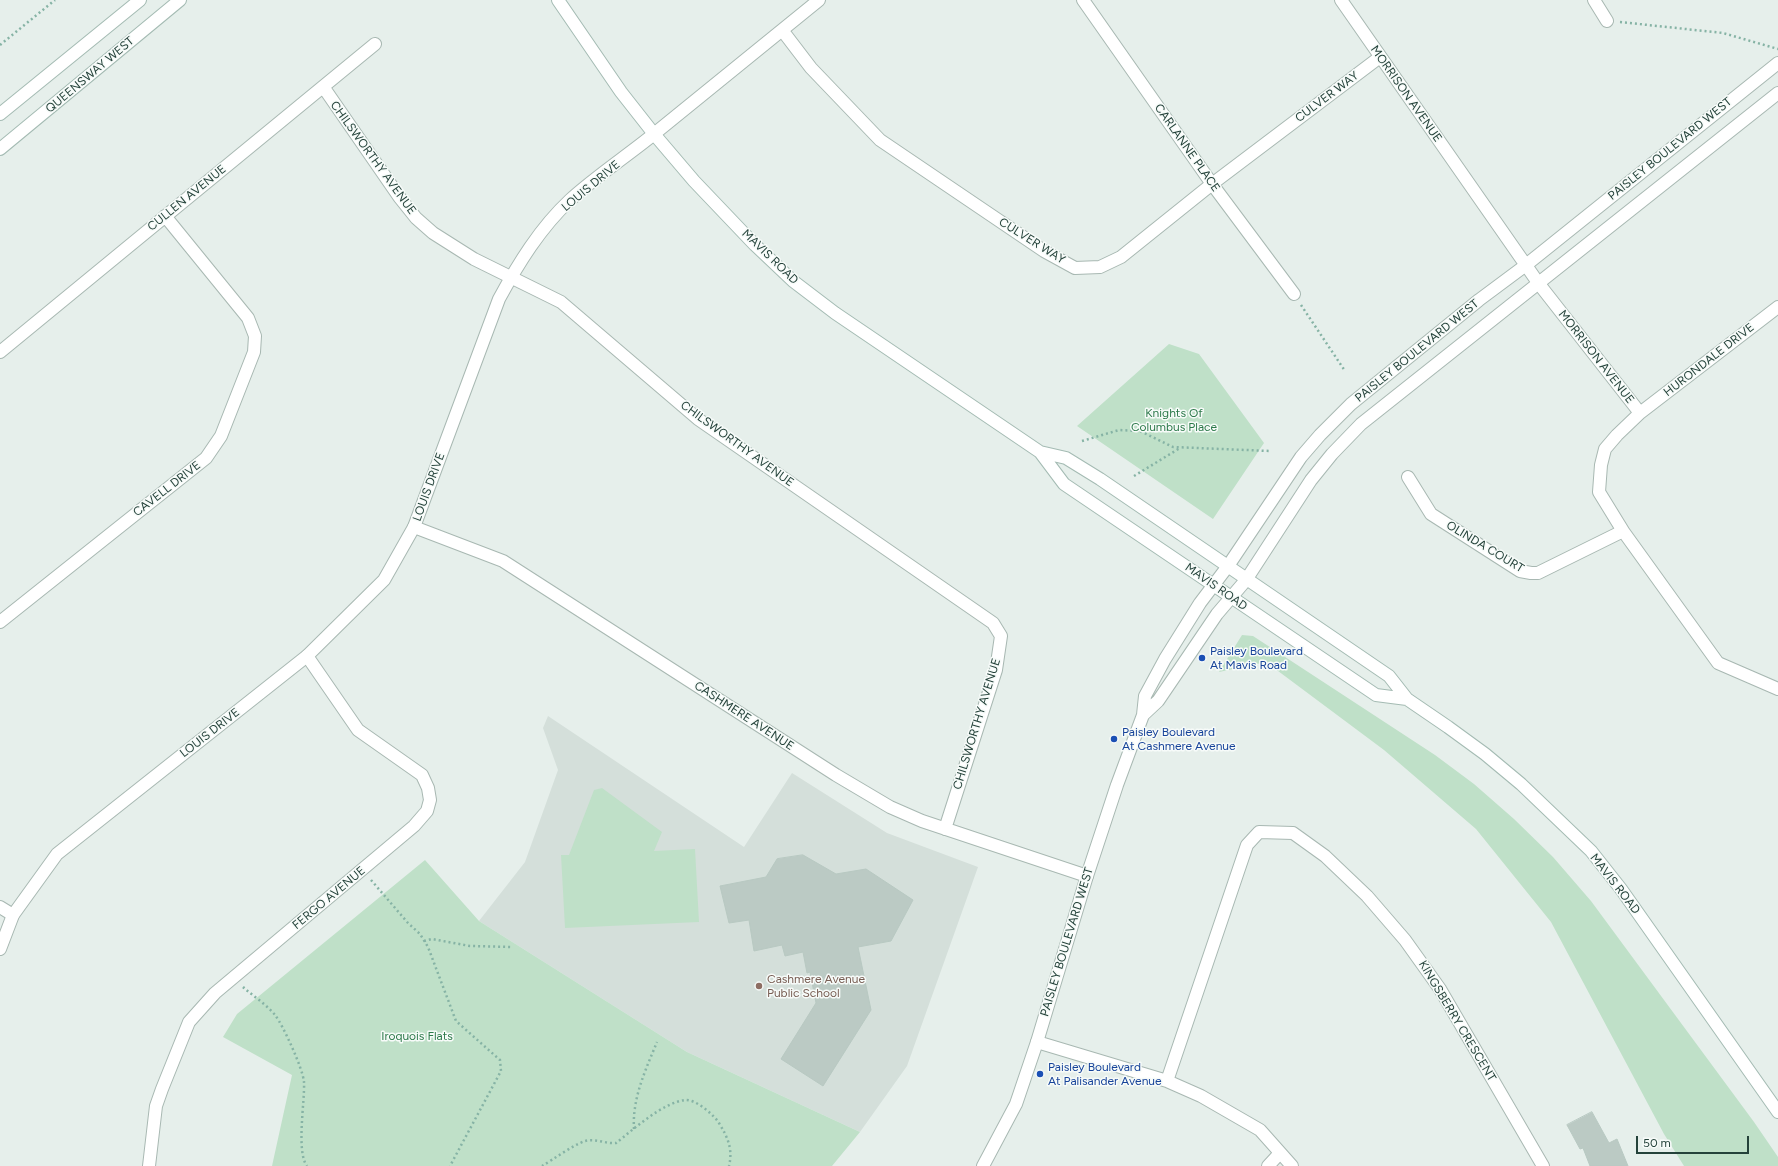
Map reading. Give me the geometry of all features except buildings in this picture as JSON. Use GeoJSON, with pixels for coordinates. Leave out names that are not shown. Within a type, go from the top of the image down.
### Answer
{"type":"FeatureCollection","features":[{"type":"Feature","properties":{"kind":"street"},"geometry":{"type":"LineString","coordinates":[[0,114],[140,0]]}},
{"type":"Feature","properties":{"kind":"street","name":"QUEENSWAY WEST"},"geometry":{"type":"LineString","coordinates":[[0,149],[180,0]]}},
{"type":"Feature","properties":{"kind":"street","name":"MAVIS ROAD"},"geometry":{"type":"LineString","coordinates":[[558,0],[621,92],[654,134],[694,181],[755,245],[793,281],[835,313],[1040,452],[1064,484],[1106,511],[1231,598],[1376,695],[1407,699]]}},
{"type":"Feature","properties":{"kind":"street","name":"LOUIS DRIVE"},"geometry":{"type":"LineString","coordinates":[[0,949],[13,915],[57,854],[307,656],[384,580],[414,527],[499,299],[511,277],[545,228],[570,200],[819,0]]}},
{"type":"Feature","properties":{"kind":"street","name":"CARLANNE PLACE"},"geometry":{"type":"LineString","coordinates":[[1083,0],[1212,184],[1294,294]]}},
{"type":"Feature","properties":{"kind":"street","name":"MORRISON AVENUE"},"geometry":{"type":"LineString","coordinates":[[1341,0],[1539,284],[1640,413],[1617,435],[1606,449],[1601,465],[1599,492],[1623,531],[1718,663],[1778,689]]}},
{"type":"Feature","properties":{"kind":"street"},"geometry":{"type":"LineString","coordinates":[[1594,0],[1607,20]]}},
{"type":"Feature","properties":{"kind":"street","name":"CULVER WAY"},"geometry":{"type":"LineString","coordinates":[[782,30],[811,68],[880,140],[1044,251],[1075,268],[1100,267],[1121,257],[1212,184],[1380,57]]}},
{"type":"Feature","properties":{"kind":"street","name":"CULLEN AVENUE"},"geometry":{"type":"LineString","coordinates":[[0,352],[165,216],[324,88],[375,44]]}},
{"type":"Feature","properties":{"kind":"street","name":"PAISLEY BOULEVARD WEST"},"geometry":{"type":"LineString","coordinates":[[983,1166],[1016,1104],[1037,1042],[1087,876],[1125,760],[1143,715],[1145,696],[1165,659],[1200,603],[1228,566],[1301,457],[1320,435],[1363,394],[1778,63]]}},
{"type":"Feature","properties":{"kind":"street","name":"CHILSWORTHY AVENUE"},"geometry":{"type":"LineString","coordinates":[[324,88],[400,198],[416,218],[433,234],[453,247],[561,302],[698,419],[993,623],[1001,636],[996,670],[946,829]]}},
{"type":"Feature","properties":{"kind":"street","name":"PAISLEY BOULEVARD WEST"},"geometry":{"type":"LineString","coordinates":[[1143,715],[1158,701],[1217,614],[1246,580],[1311,480],[1345,440],[1378,410],[1539,284],[1778,93]]}},
{"type":"Feature","properties":{"kind":"street","name":"CAVELL DRIVE"},"geometry":{"type":"LineString","coordinates":[[0,622],[206,458],[221,436],[254,352],[255,336],[248,318],[165,216]]}},
{"type":"Feature","properties":{"kind":"street","name":"HURONDALE DRIVE"},"geometry":{"type":"LineString","coordinates":[[1640,413],[1778,306]]}},
{"type":"Feature","properties":{"kind":"street","name":"MAVIS ROAD"},"geometry":{"type":"LineString","coordinates":[[1040,452],[1066,458],[1071,461],[1389,676],[1407,699],[1485,754],[1533,795],[1591,851],[1621,889],[1778,1112]]}},
{"type":"Feature","properties":{"kind":"street","name":"OLINDA COURT"},"geometry":{"type":"LineString","coordinates":[[1408,477],[1431,514],[1520,571],[1538,573],[1623,531]]}},
{"type":"Feature","properties":{"kind":"street","name":"CASHMERE AVENUE"},"geometry":{"type":"LineString","coordinates":[[414,527],[504,561],[836,775],[890,807],[922,822],[1087,876]]}},
{"type":"Feature","properties":{"kind":"street","name":"FERGO AVENUE"},"geometry":{"type":"LineString","coordinates":[[149,1166],[156,1106],[189,1022],[214,993],[363,870],[414,826],[427,811],[430,800],[428,788],[422,775],[358,730],[307,656]]}},
{"type":"Feature","properties":{"kind":"street","name":"KINGSBERRY CRESCENT"},"geometry":{"type":"LineString","coordinates":[[1167,1081],[1247,845],[1259,832],[1293,833],[1325,856],[1367,896],[1405,940],[1440,989],[1543,1166]]}},
{"type":"Feature","properties":{"kind":"street"},"geometry":{"type":"LineString","coordinates":[[0,907],[13,915]]}},
{"type":"Feature","properties":{"kind":"street"},"geometry":{"type":"LineString","coordinates":[[1037,1042],[1167,1081],[1201,1096],[1260,1130],[1292,1166]]}},
{"type":"Feature","properties":{"kind":"street"},"geometry":{"type":"LineString","coordinates":[[1268,1166],[1280,1153]]}},
{"type":"Feature","properties":{"kind":"path"},"geometry":{"type":"LineString","coordinates":[[0,45],[55,0]]}},
{"type":"Feature","properties":{"kind":"path"},"geometry":{"type":"LineString","coordinates":[[1607,20],[1723,33],[1778,49]]}},
{"type":"Feature","properties":{"kind":"path"},"geometry":{"type":"LineString","coordinates":[[1294,294],[1345,371]]}},
{"type":"Feature","properties":{"kind":"path"},"geometry":{"type":"LineString","coordinates":[[1082,441],[1119,430],[1140,431],[1173,447],[1270,451]]}},
{"type":"Feature","properties":{"kind":"path"},"geometry":{"type":"LineString","coordinates":[[1134,476],[1182,447]]}},
{"type":"Feature","properties":{"kind":"path"},"geometry":{"type":"LineString","coordinates":[[363,870],[408,923],[420,934],[428,947],[456,1021],[500,1060],[501,1071],[450,1166]]}},
{"type":"Feature","properties":{"kind":"path"},"geometry":{"type":"LineString","coordinates":[[424,941],[432,939],[470,946],[492,948],[512,947]]}},
{"type":"Feature","properties":{"kind":"path"},"geometry":{"type":"LineString","coordinates":[[232,978],[275,1015],[296,1059],[304,1080],[301,1134],[303,1162],[307,1166]]}},
{"type":"Feature","properties":{"kind":"path"},"geometry":{"type":"LineString","coordinates":[[634,1129],[637,1097],[657,1042]]}},
{"type":"Feature","properties":{"kind":"path"},"geometry":{"type":"LineString","coordinates":[[542,1166],[585,1141],[596,1140],[607,1144],[616,1143],[660,1109],[686,1100],[692,1101],[706,1109],[717,1119],[728,1138],[731,1150],[729,1166]]}},
{"type":"Feature","properties":{"kind":"shaded area","name":"Cashmere Avenue Public School"},"geometry":{"type":"Polygon","coordinates":[[[548,716],[744,847],[792,773],[887,833],[978,867],[907,1066],[860,1132],[687,1052],[479,921],[525,862],[558,770],[543,728],[548,716]]]}},
{"type":"Feature","properties":{"kind":"green space","name":"Knights Of Columbus Place"},"geometry":{"type":"Polygon","coordinates":[[[1169,344],[1199,354],[1264,443],[1213,519],[1077,426],[1169,344]]]}},
{"type":"Feature","properties":{"kind":"green space"},"geometry":{"type":"Polygon","coordinates":[[[1242,635],[1253,636],[1435,755],[1474,784],[1514,819],[1553,857],[1591,901],[1754,1122],[1778,1157],[1778,1166],[1684,1166],[1664,1134],[1551,922],[1476,829],[1384,750],[1266,662],[1219,672],[1242,635]]]}},
{"type":"Feature","properties":{"kind":"green space"},"geometry":{"type":"Polygon","coordinates":[[[602,788],[662,832],[654,851],[695,849],[699,922],[565,928],[561,855],[569,855],[594,790],[602,788]]]}},
{"type":"Feature","properties":{"kind":"green space","name":"Iroquois Flats"},"geometry":{"type":"Polygon","coordinates":[[[425,860],[479,921],[687,1052],[860,1132],[832,1166],[272,1166],[292,1075],[223,1037],[237,1014],[425,860]]]}},
{"type":"Feature","properties":{"kind":"place","name":"Paisley Boulevard At Mavis Road"},"geometry":{"type":"Point","coordinates":[1202,658]}},
{"type":"Feature","properties":{"kind":"place","name":"Paisley Boulevard At Cashmere Avenue"},"geometry":{"type":"Point","coordinates":[1114,739]}},
{"type":"Feature","properties":{"kind":"place","name":"Cashmere Avenue Public School"},"geometry":{"type":"Point","coordinates":[759,986]}},
{"type":"Feature","properties":{"kind":"place","name":"Paisley Boulevard At Palisander Avenue"},"geometry":{"type":"Point","coordinates":[1040,1074]}}]}
